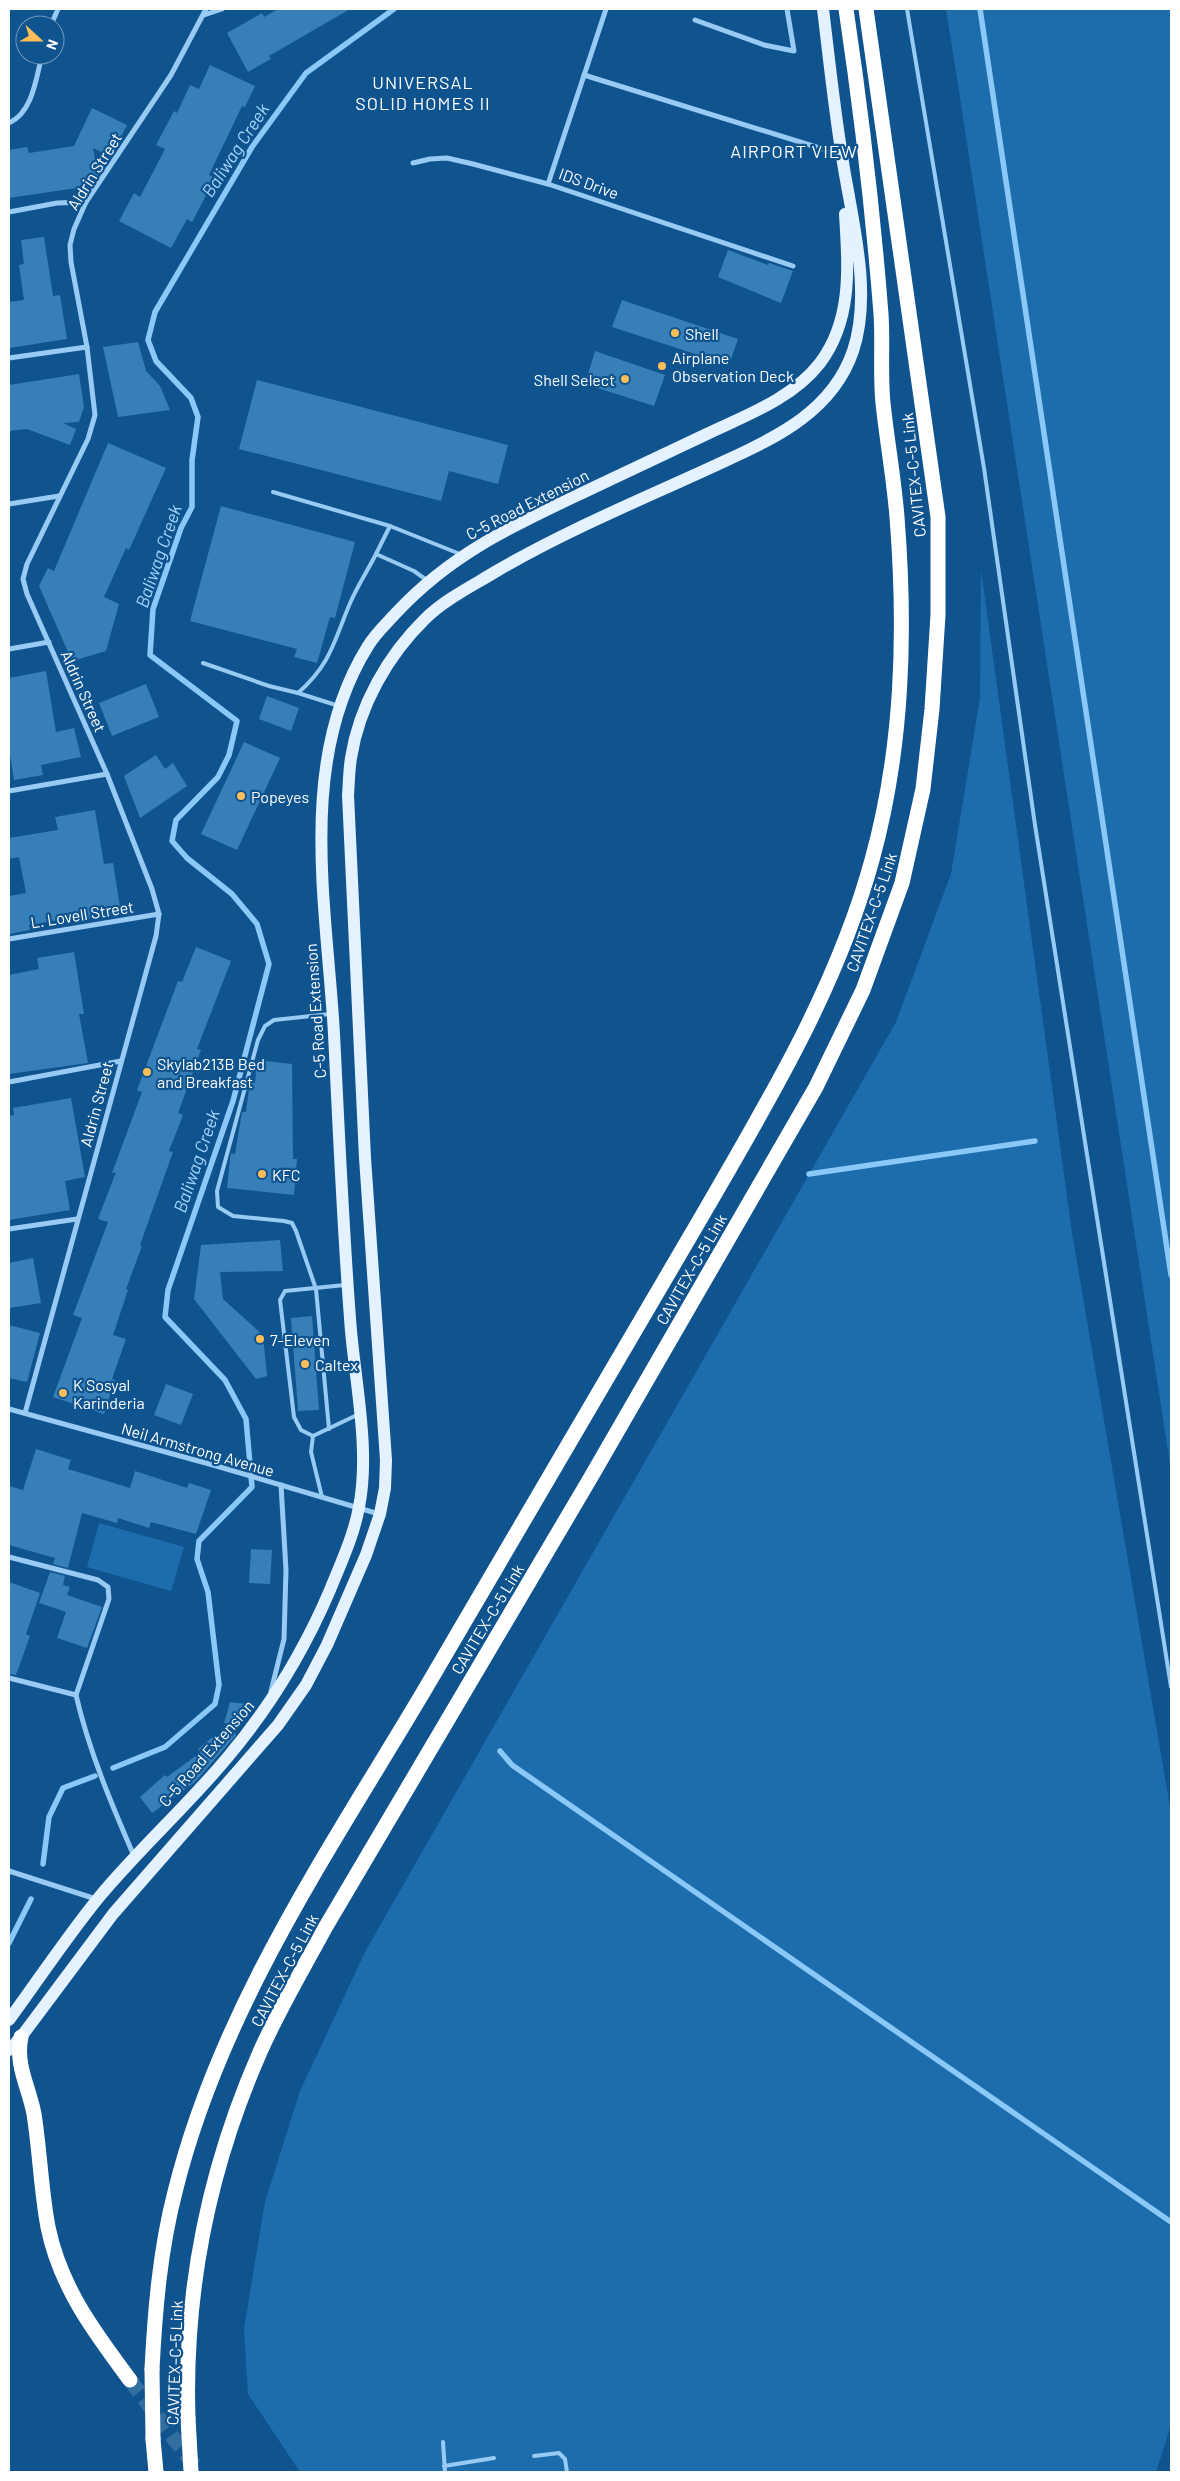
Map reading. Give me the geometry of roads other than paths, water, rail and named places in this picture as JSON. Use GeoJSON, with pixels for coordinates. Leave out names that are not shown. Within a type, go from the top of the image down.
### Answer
{"type":"FeatureCollection","features":[{"type":"Feature","properties":{"kind":"highway","name":"CAVITEX–C-5 Link"},"geometry":{"type":"LineString","coordinates":[[156,2472],[153,2439],[152,2369],[157,2293],[174,2193],[210,2081],[247,1996],[326,1854],[597,1398],[764,1109],[800,1042],[829,982],[849,933],[870,868],[887,799],[896,738],[900,674],[900,570],[890,446],[883,405],[881,323],[867,153],[846,9]]}},
{"type":"Feature","properties":{"kind":"highway","name":"CAVITEX–C-5 Link"},"geometry":{"type":"LineString","coordinates":[[191,2472],[188,2418],[190,2326],[202,2239],[226,2143],[260,2052],[289,1993],[330,1920],[596,1469],[816,1087],[863,990],[902,883],[921,797],[932,709],[938,615],[938,517],[866,9]]}},
{"type":"Feature","properties":{"kind":"highway"},"geometry":{"type":"LineString","coordinates":[[21,2037],[18,2054],[22,2078],[33,2112],[46,2214],[60,2268],[68,2288],[89,2324],[130,2380]]}},
{"type":"Feature","properties":{"kind":"highway"},"geometry":{"type":"LineString","coordinates":[[9,2070],[22,2078]]}},
{"type":"Feature","properties":{"kind":"main road"},"geometry":{"type":"LineString","coordinates":[[9,2050],[21,2037],[113,1914],[278,1725],[306,1685],[327,1645],[366,1556],[380,1514],[385,1488],[386,1460],[365,1158],[348,795],[351,758],[357,731],[371,694],[392,658],[426,618],[471,586],[524,555],[752,449],[792,426],[818,407],[835,387],[853,351],[862,300],[858,249],[842,154],[823,9]]}},
{"type":"Feature","properties":{"kind":"main road","name":"C-5 Road Extension"},"geometry":{"type":"LineString","coordinates":[[9,2020],[97,1900],[134,1857],[224,1762],[265,1711],[291,1670],[324,1605],[359,1508],[363,1471],[348,1285],[333,1014],[322,863],[324,791],[328,749],[332,725],[346,686],[371,641],[407,602],[462,555],[507,528],[765,406],[808,375],[830,346],[845,305],[848,270],[842,154]]}},
{"type":"Feature","properties":{"kind":"street","name":"Aldrin Street"},"geometry":{"type":"LineString","coordinates":[[25,1413],[156,936],[159,914],[152,889],[107,774],[27,594],[23,579],[27,564],[93,427],[95,402],[87,347],[70,262],[70,245],[74,229],[86,202],[171,75],[206,9]]}},
{"type":"Feature","properties":{"kind":"street"},"geometry":{"type":"LineString","coordinates":[[204,15],[222,9]]}},
{"type":"Feature","properties":{"kind":"street"},"geometry":{"type":"LineString","coordinates":[[598,9],[605,10]]}},
{"type":"Feature","properties":{"kind":"street"},"geometry":{"type":"LineString","coordinates":[[695,20],[764,45],[794,51],[787,9]]}},
{"type":"Feature","properties":{"kind":"street","name":"IDS Drive"},"geometry":{"type":"LineString","coordinates":[[605,10],[548,184],[793,266]]}},
{"type":"Feature","properties":{"kind":"street"},"geometry":{"type":"LineString","coordinates":[[9,123],[19,118],[25,110],[39,65]]}},
{"type":"Feature","properties":{"kind":"street"},"geometry":{"type":"LineString","coordinates":[[584,75],[842,154]]}},
{"type":"Feature","properties":{"kind":"street"},"geometry":{"type":"LineString","coordinates":[[413,163],[447,158],[548,184]]}},
{"type":"Feature","properties":{"kind":"street"},"geometry":{"type":"LineString","coordinates":[[9,212],[57,203],[86,202]]}},
{"type":"Feature","properties":{"kind":"street"},"geometry":{"type":"LineString","coordinates":[[9,358],[87,347]]}},
{"type":"Feature","properties":{"kind":"street"},"geometry":{"type":"LineString","coordinates":[[9,504],[59,496]]}},
{"type":"Feature","properties":{"kind":"street"},"geometry":{"type":"LineString","coordinates":[[9,649],[49,642]]}},
{"type":"Feature","properties":{"kind":"street"},"geometry":{"type":"LineString","coordinates":[[9,791],[107,774]]}},
{"type":"Feature","properties":{"kind":"street","name":"L. Lovell Street"},"geometry":{"type":"LineString","coordinates":[[9,938],[159,914]]}},
{"type":"Feature","properties":{"kind":"street"},"geometry":{"type":"LineString","coordinates":[[9,1082],[121,1061]]}},
{"type":"Feature","properties":{"kind":"street"},"geometry":{"type":"LineString","coordinates":[[9,1230],[77,1219]]}},
{"type":"Feature","properties":{"kind":"street","name":"Neil Armstrong Avenue"},"geometry":{"type":"LineString","coordinates":[[9,1409],[231,1470],[380,1514]]}},
{"type":"Feature","properties":{"kind":"street"},"geometry":{"type":"LineString","coordinates":[[265,1711],[284,1639],[286,1570],[281,1486]]}},
{"type":"Feature","properties":{"kind":"street"},"geometry":{"type":"LineString","coordinates":[[9,1557],[98,1580],[108,1587],[108,1599],[76,1695],[82,1722],[105,1790],[134,1857]]}},
{"type":"Feature","properties":{"kind":"street"},"geometry":{"type":"LineString","coordinates":[[9,1678],[76,1695]]}},
{"type":"Feature","properties":{"kind":"street"},"geometry":{"type":"LineString","coordinates":[[9,1871],[97,1900]]}},
{"type":"Feature","properties":{"kind":"lane"},"geometry":{"type":"LineString","coordinates":[[907,9],[984,468],[1034,825],[1171,1687]]}},
{"type":"Feature","properties":{"kind":"lane"},"geometry":{"type":"LineString","coordinates":[[274,492],[390,526],[462,555]]}},
{"type":"Feature","properties":{"kind":"lane"},"geometry":{"type":"LineString","coordinates":[[298,693],[313,679],[326,661],[338,639],[351,601],[390,526]]}},
{"type":"Feature","properties":{"kind":"lane"},"geometry":{"type":"LineString","coordinates":[[376,554],[414,571],[430,582]]}},
{"type":"Feature","properties":{"kind":"lane"},"geometry":{"type":"LineString","coordinates":[[204,663],[269,686],[339,706]]}},
{"type":"Feature","properties":{"kind":"lane"},"geometry":{"type":"LineString","coordinates":[[329,1429],[316,1289],[292,1223],[233,1216],[218,1207],[217,1191],[258,1040],[265,1026],[274,1020],[333,1014]]}},
{"type":"Feature","properties":{"kind":"lane"},"geometry":{"type":"LineString","coordinates":[[313,1436],[301,1430],[294,1417],[280,1300],[285,1291],[348,1285]]}},
{"type":"Feature","properties":{"kind":"lane"},"geometry":{"type":"LineString","coordinates":[[313,1436],[359,1414]]}},
{"type":"Feature","properties":{"kind":"lane"},"geometry":{"type":"LineString","coordinates":[[313,1436],[311,1452],[323,1498]]}},
{"type":"Feature","properties":{"kind":"lane"},"geometry":{"type":"LineString","coordinates":[[443,2442],[445,2472]]}},
{"type":"Feature","properties":{"kind":"lane"},"geometry":{"type":"LineString","coordinates":[[534,2456],[560,2453],[565,2459],[566,2472]]}},
{"type":"Feature","properties":{"kind":"lane"},"geometry":{"type":"LineString","coordinates":[[444,2466],[494,2458]]}},
{"type":"Feature","properties":{"kind":"waterway","name":"Baliwag Creek"},"geometry":{"type":"LineString","coordinates":[[113,1768],[165,1747],[215,1704],[219,1685],[208,1592],[197,1559],[199,1541],[252,1487],[246,1419],[225,1380],[165,1317],[168,1290],[233,1101],[269,964],[257,924],[232,894],[187,858],[172,841],[176,820],[218,777],[229,755],[237,721],[150,655],[153,609],[181,528],[192,507],[192,460],[198,417],[191,398],[156,361],[148,340],[155,312],[252,147],[306,73],[394,9]]}},
{"type":"Feature","properties":{"kind":"waterway"},"geometry":{"type":"LineString","coordinates":[[980,9],[1171,1275]]}},
{"type":"Feature","properties":{"kind":"waterway"},"geometry":{"type":"LineString","coordinates":[[809,1174],[1035,1141]]}},
{"type":"Feature","properties":{"kind":"waterway"},"geometry":{"type":"LineString","coordinates":[[500,1751],[512,1765],[1171,2222]]}},
{"type":"Feature","properties":{"kind":"waterway","name":"Baliwag Creek"},"geometry":{"type":"LineString","coordinates":[[43,1864],[49,1817],[63,1788],[95,1776]]}},
{"type":"Feature","properties":{"kind":"waterway","name":"Baliwag Creek"},"geometry":{"type":"LineString","coordinates":[[9,1943],[31,1899]]}},
{"type":"Feature","properties":{"kind":"tunnel"},"geometry":{"type":"LineString","coordinates":[[130,2380],[199,2472]]}},
{"type":"Feature","properties":{"kind":"place","name":"Shell"},"geometry":{"type":"Point","coordinates":[675,333]}},
{"type":"Feature","properties":{"kind":"place","name":"Airplane Observation Deck"},"geometry":{"type":"Point","coordinates":[662,366]}},
{"type":"Feature","properties":{"kind":"place","name":"Shell Select"},"geometry":{"type":"Point","coordinates":[625,379]}},
{"type":"Feature","properties":{"kind":"place","name":"Popeyes"},"geometry":{"type":"Point","coordinates":[241,796]}},
{"type":"Feature","properties":{"kind":"place","name":"Skylab213B Bed and Breakfast"},"geometry":{"type":"Point","coordinates":[147,1072]}},
{"type":"Feature","properties":{"kind":"place","name":"KFC"},"geometry":{"type":"Point","coordinates":[262,1174]}},
{"type":"Feature","properties":{"kind":"place","name":"7-Eleven"},"geometry":{"type":"Point","coordinates":[260,1339]}},
{"type":"Feature","properties":{"kind":"place","name":"Caltex"},"geometry":{"type":"Point","coordinates":[305,1364]}},
{"type":"Feature","properties":{"kind":"place","name":"K Sosyal Karinderia"},"geometry":{"type":"Point","coordinates":[63,1393]}},
{"type":"Feature","properties":{"kind":"district","name":"UNIVERSAL SOLID HOMES II"},"geometry":{"type":"Point","coordinates":[423,92]}},
{"type":"Feature","properties":{"kind":"district","name":"AIRPORT VIEW"},"geometry":{"type":"Point","coordinates":[794,151]}}]}
